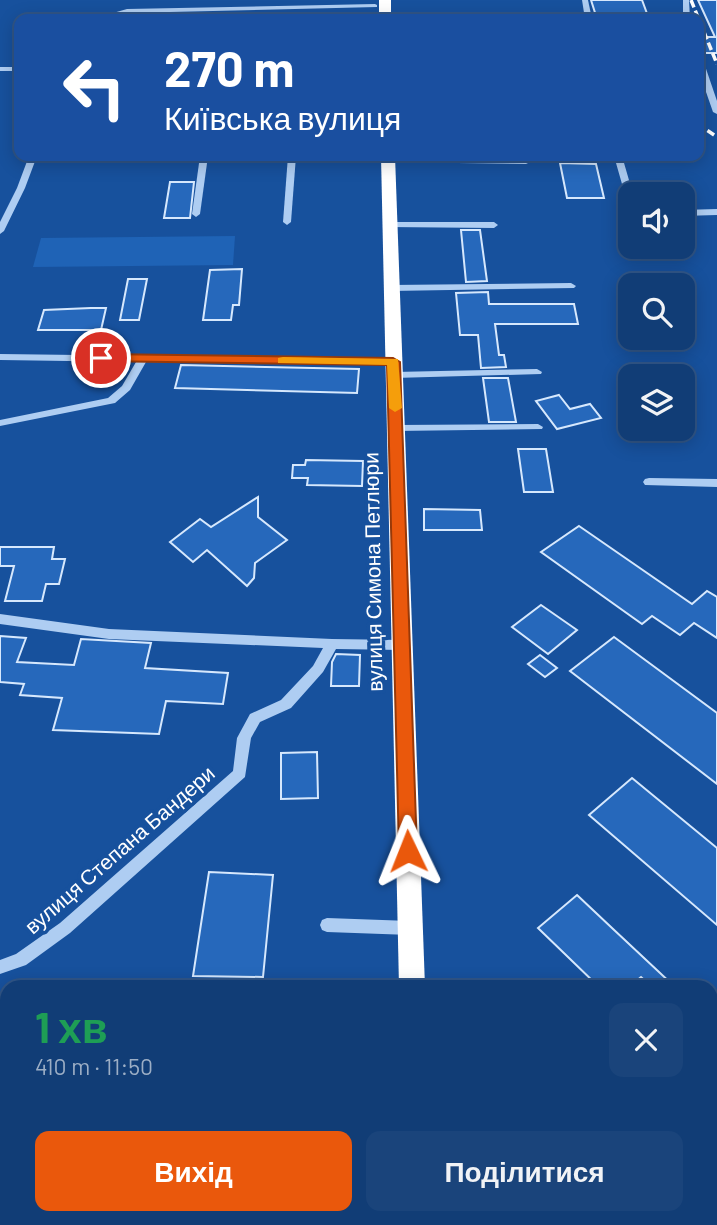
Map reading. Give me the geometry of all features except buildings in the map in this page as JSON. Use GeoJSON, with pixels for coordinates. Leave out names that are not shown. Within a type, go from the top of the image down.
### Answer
{"type":"FeatureCollection","features":[{"type":"Feature","properties":{"kind":"highway","name":"вулиця Симона Петлюри"},"geometry":{"type":"LineString","coordinates":[[388,161],[412,980]]}},
{"type":"Feature","properties":{"kind":"street"},"geometry":{"type":"LineString","coordinates":[[115,14],[127,11],[380,3]]}},
{"type":"Feature","properties":{"kind":"street"},"geometry":{"type":"LineString","coordinates":[[214,14],[215,8]]}},
{"type":"Feature","properties":{"kind":"street"},"geometry":{"type":"LineString","coordinates":[[226,14],[227,8]]}},
{"type":"Feature","properties":{"kind":"street"},"geometry":{"type":"LineString","coordinates":[[704,74],[717,112]]}},
{"type":"Feature","properties":{"kind":"street"},"geometry":{"type":"LineString","coordinates":[[0,231],[31,161]]}},
{"type":"Feature","properties":{"kind":"street"},"geometry":{"type":"LineString","coordinates":[[196,214],[203,161]]}},
{"type":"Feature","properties":{"kind":"street"},"geometry":{"type":"LineString","coordinates":[[287,222],[292,161]]}},
{"type":"Feature","properties":{"kind":"street"},"geometry":{"type":"LineString","coordinates":[[492,161],[526,162]]}},
{"type":"Feature","properties":{"kind":"street"},"geometry":{"type":"LineString","coordinates":[[619,161],[625,182]]}},
{"type":"Feature","properties":{"kind":"street"},"geometry":{"type":"LineString","coordinates":[[695,213],[717,212]]}},
{"type":"Feature","properties":{"kind":"street"},"geometry":{"type":"LineString","coordinates":[[390,225],[494,225]]}},
{"type":"Feature","properties":{"kind":"street"},"geometry":{"type":"LineString","coordinates":[[391,288],[571,286]]}},
{"type":"Feature","properties":{"kind":"street"},"geometry":{"type":"LineString","coordinates":[[0,358],[142,359],[537,372]]}},
{"type":"Feature","properties":{"kind":"street"},"geometry":{"type":"LineString","coordinates":[[0,423],[111,401],[129,386],[142,359]]}},
{"type":"Feature","properties":{"kind":"street"},"geometry":{"type":"LineString","coordinates":[[396,428],[538,427]]}},
{"type":"Feature","properties":{"kind":"street"},"geometry":{"type":"LineString","coordinates":[[649,482],[717,483]]}},
{"type":"Feature","properties":{"kind":"street"},"geometry":{"type":"LineString","coordinates":[[0,618],[109,634],[401,645]]}},
{"type":"Feature","properties":{"kind":"street","name":"вулиця Степана Бандери"},"geometry":{"type":"LineString","coordinates":[[0,967],[21,960],[65,928],[240,773],[244,738],[255,718],[286,704],[318,669],[332,644]]}},
{"type":"Feature","properties":{"kind":"street"},"geometry":{"type":"LineString","coordinates":[[327,925],[410,928]]}},
{"type":"Feature","properties":{"kind":"lane"},"geometry":{"type":"LineString","coordinates":[[180,14],[181,9]]}},
{"type":"Feature","properties":{"kind":"shaded area"},"geometry":{"type":"Polygon","coordinates":[[[235,236],[233,265],[33,267],[41,238],[235,236]]]}},
{"type":"Feature","properties":{"kind":"railway"},"geometry":{"type":"LineString","coordinates":[[691,0],[697,14]]}},
{"type":"Feature","properties":{"kind":"railway"},"geometry":{"type":"LineString","coordinates":[[704,32],[717,64]]}},
{"type":"Feature","properties":{"kind":"railway"},"geometry":{"type":"LineString","coordinates":[[704,128],[717,137]]}},
{"type":"Feature","properties":{"kind":"slow traffic"},"geometry":{"type":"LineString","coordinates":[[283,361],[393,362],[395,408]]}},
{"type":"Feature","properties":{"kind":"route"},"geometry":{"type":"LineString","coordinates":[[101,358],[393,362],[408,851]]}}]}
